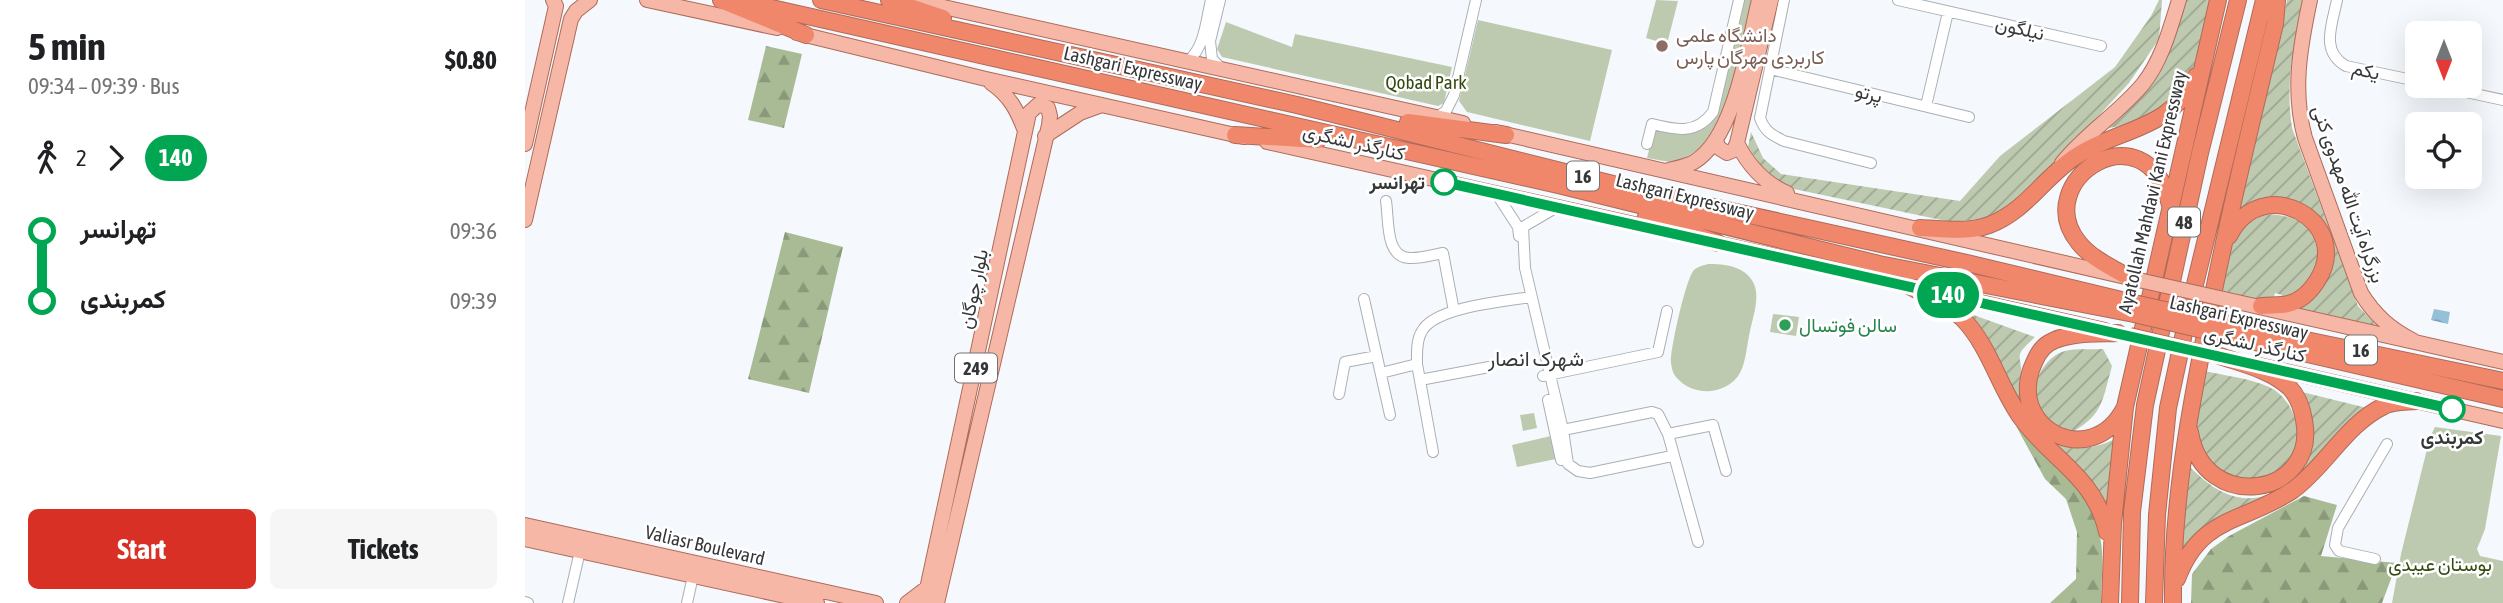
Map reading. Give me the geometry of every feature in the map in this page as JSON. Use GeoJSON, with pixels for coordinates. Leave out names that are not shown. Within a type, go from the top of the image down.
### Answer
{"type":"FeatureCollection","features":[{"type":"Feature","properties":{"kind":"highway"},"geometry":{"type":"LineString","coordinates":[[721,0],[806,35]]}},
{"type":"Feature","properties":{"kind":"highway","name":"Lashgari Expressway"},"geometry":{"type":"LineString","coordinates":[[736,0],[1558,186],[1879,264],[2136,309],[2503,382]]}},
{"type":"Feature","properties":{"kind":"highway","name":"Lashgari Expressway"},"geometry":{"type":"LineString","coordinates":[[821,0],[1297,105],[1649,193],[1967,263],[2136,309]]}},
{"type":"Feature","properties":{"kind":"highway"},"geometry":{"type":"LineString","coordinates":[[889,0],[1029,46]]}},
{"type":"Feature","properties":{"kind":"highway","name":"Ayatollah Mahdavi Kani Expressway"},"geometry":{"type":"LineString","coordinates":[[2110,603],[2113,523],[2125,407],[2218,0]]}},
{"type":"Feature","properties":{"kind":"highway","name":"Ayatollah Mahdavi Kani Expressway"},"geometry":{"type":"LineString","coordinates":[[2130,603],[2132,512],[2145,405],[2195,173],[2238,0]]}},
{"type":"Feature","properties":{"kind":"highway","name":"48"},"geometry":{"type":"LineString","coordinates":[[2154,603],[2156,532],[2168,408],[2190,305],[2264,0]]}},
{"type":"Feature","properties":{"kind":"highway"},"geometry":{"type":"LineString","coordinates":[[2170,599],[2179,490],[2189,415],[2277,0]]}},
{"type":"Feature","properties":{"kind":"highway"},"geometry":{"type":"LineString","coordinates":[[1920,228],[1973,230],[1992,224],[2018,209],[2076,155],[2153,122],[2168,112],[2192,84],[2203,62]]}},
{"type":"Feature","properties":{"kind":"highway"},"geometry":{"type":"LineString","coordinates":[[1297,105],[1506,135]]}},
{"type":"Feature","properties":{"kind":"highway"},"geometry":{"type":"LineString","coordinates":[[1235,135],[1369,144]]}},
{"type":"Feature","properties":{"kind":"highway"},"geometry":{"type":"LineString","coordinates":[[2136,279],[2100,260],[2078,242],[2066,216],[2067,200],[2072,186],[2083,171],[2105,159],[2117,156],[2140,160],[2151,166],[2162,179],[2171,207]]}},
{"type":"Feature","properties":{"kind":"highway"},"geometry":{"type":"LineString","coordinates":[[1558,186],[1718,243]]}},
{"type":"Feature","properties":{"kind":"highway"},"geometry":{"type":"LineString","coordinates":[[2221,255],[2236,223],[2260,207],[2278,205],[2291,208],[2304,213],[2315,222],[2326,249],[2326,260],[2317,282],[2308,294],[2290,304],[2261,306]]}},
{"type":"Feature","properties":{"kind":"highway"},"geometry":{"type":"LineString","coordinates":[[1907,285],[1961,318],[1978,338],[2023,420],[2081,477],[2103,514],[2111,570]]}},
{"type":"Feature","properties":{"kind":"highway","name":"Lashgari Expressway"},"geometry":{"type":"LineString","coordinates":[[2218,327],[2503,399]]}},
{"type":"Feature","properties":{"kind":"highway"},"geometry":{"type":"LineString","coordinates":[[2124,334],[2083,335],[2049,343],[2036,355],[2029,376],[2028,395],[2033,411],[2042,425],[2065,438],[2100,436],[2118,421],[2125,407]]}},
{"type":"Feature","properties":{"kind":"highway"},"geometry":{"type":"LineString","coordinates":[[2189,415],[2196,456],[2207,470],[2224,481],[2252,487],[2263,485],[2286,474],[2304,449],[2306,435],[2302,409],[2289,387],[2268,373],[2216,356]]}},
{"type":"Feature","properties":{"kind":"highway"},"geometry":{"type":"LineString","coordinates":[[2170,599],[2188,556],[2206,534],[2293,489],[2370,414],[2386,404],[2416,401]]}},
{"type":"Feature","properties":{"kind":"highway"},"geometry":{"type":"LineString","coordinates":[[2113,523],[2130,463],[2139,446]]}},
{"type":"Feature","properties":{"kind":"highway"},"geometry":{"type":"LineString","coordinates":[[2156,532],[2170,599]]}},
{"type":"Feature","properties":{"kind":"main road"},"geometry":{"type":"LineString","coordinates":[[571,19],[576,10],[590,0]]}},
{"type":"Feature","properties":{"kind":"main road","name":"کنارگذر لشگری"},"geometry":{"type":"LineString","coordinates":[[647,0],[2503,421]]}},
{"type":"Feature","properties":{"kind":"main road"},"geometry":{"type":"LineString","coordinates":[[1665,171],[1693,163],[1716,141],[1730,114],[1759,0]]}},
{"type":"Feature","properties":{"kind":"main road"},"geometry":{"type":"LineString","coordinates":[[2044,186],[2073,149],[2143,83],[2162,51],[2179,0]]}},
{"type":"Feature","properties":{"kind":"main road","name":"بزرگراه آیت الله مهدوی کنی"},"geometry":{"type":"LineString","coordinates":[[2311,0],[2303,35],[2297,93],[2300,119],[2355,279],[2369,308],[2393,330],[2414,341]]}},
{"type":"Feature","properties":{"kind":"main road"},"geometry":{"type":"LineString","coordinates":[[525,144],[554,3],[562,1],[572,4],[571,19],[525,220]]}},
{"type":"Feature","properties":{"kind":"main road","name":"کنارگذر لشگری"},"geometry":{"type":"LineString","coordinates":[[924,1],[2503,362]]}},
{"type":"Feature","properties":{"kind":"main road"},"geometry":{"type":"LineString","coordinates":[[1716,141],[1719,148],[1727,153],[1734,150],[1764,30],[1779,4]]}},
{"type":"Feature","properties":{"kind":"main road"},"geometry":{"type":"LineString","coordinates":[[986,79],[1002,91],[1015,106],[1025,132]]}},
{"type":"Feature","properties":{"kind":"main road","name":"بلوار چوگان"},"geometry":{"type":"LineString","coordinates":[[924,603],[1029,113],[1039,104],[1048,108],[1050,116],[937,603]]}},
{"type":"Feature","properties":{"kind":"main road"},"geometry":{"type":"LineString","coordinates":[[1045,136],[1080,113],[1102,105]]}},
{"type":"Feature","properties":{"kind":"main road"},"geometry":{"type":"LineString","coordinates":[[1737,143],[1748,163],[1764,179],[1776,188],[1811,203]]}},
{"type":"Feature","properties":{"kind":"main road","name":"Valiasr Boulevard"},"geometry":{"type":"LineString","coordinates":[[525,524],[843,599],[876,603]]}},
{"type":"Feature","properties":{"kind":"main road","name":"Valiasr Boulevard"},"geometry":{"type":"LineString","coordinates":[[525,538],[817,603]]}},
{"type":"Feature","properties":{"kind":"main road"},"geometry":{"type":"LineString","coordinates":[[907,603],[928,587]]}},
{"type":"Feature","properties":{"kind":"street"},"geometry":{"type":"LineString","coordinates":[[962,0],[974,14]]}},
{"type":"Feature","properties":{"kind":"street"},"geometry":{"type":"LineString","coordinates":[[1211,0],[1206,40],[1212,59],[1224,71]]}},
{"type":"Feature","properties":{"kind":"street"},"geometry":{"type":"LineString","coordinates":[[1188,61],[1206,40],[1220,0]]}},
{"type":"Feature","properties":{"kind":"street"},"geometry":{"type":"LineString","coordinates":[[1437,117],[1447,111],[1454,95],[1476,0]]}},
{"type":"Feature","properties":{"kind":"street"},"geometry":{"type":"LineString","coordinates":[[1647,144],[1652,124],[1686,131],[1710,117],[1739,0]]}},
{"type":"Feature","properties":{"kind":"street","name":"نیلگون"},"geometry":{"type":"LineString","coordinates":[[1899,0],[2101,46]]}},
{"type":"Feature","properties":{"kind":"street","name":"یکم"},"geometry":{"type":"LineString","coordinates":[[2337,0],[2329,39],[2336,61],[2346,66],[2405,78]]}},
{"type":"Feature","properties":{"kind":"street"},"geometry":{"type":"LineString","coordinates":[[1779,4],[1761,118],[1766,131],[1784,141],[1871,163]]}},
{"type":"Feature","properties":{"kind":"street"},"geometry":{"type":"LineString","coordinates":[[1926,106],[1948,12]]}},
{"type":"Feature","properties":{"kind":"street","name":"پرتو"},"geometry":{"type":"LineString","coordinates":[[1770,69],[1969,117]]}},
{"type":"Feature","properties":{"kind":"street"},"geometry":{"type":"LineString","coordinates":[[1454,95],[1456,112],[1466,124]]}},
{"type":"Feature","properties":{"kind":"street"},"geometry":{"type":"LineString","coordinates":[[2482,95],[2503,100]]}},
{"type":"Feature","properties":{"kind":"street"},"geometry":{"type":"LineString","coordinates":[[1496,193],[1518,227],[1520,268],[1546,375],[1562,465],[1565,468],[1568,464]]}},
{"type":"Feature","properties":{"kind":"street"},"geometry":{"type":"LineString","coordinates":[[1387,201],[1392,247],[1397,254],[1408,258],[1443,253],[1454,312]]}},
{"type":"Feature","properties":{"kind":"street"},"geometry":{"type":"LineString","coordinates":[[1529,298],[1523,227],[1557,207]]}},
{"type":"Feature","properties":{"kind":"street"},"geometry":{"type":"LineString","coordinates":[[1433,452],[1417,364],[1421,331],[1435,318],[1454,312],[1529,298]]}},
{"type":"Feature","properties":{"kind":"street"},"geometry":{"type":"LineString","coordinates":[[1364,299],[1390,415]]}},
{"type":"Feature","properties":{"kind":"street"},"geometry":{"type":"LineString","coordinates":[[1546,375],[1658,352],[1667,311]]}},
{"type":"Feature","properties":{"kind":"street"},"geometry":{"type":"LineString","coordinates":[[1339,394],[1345,362],[1377,356]]}},
{"type":"Feature","properties":{"kind":"street"},"geometry":{"type":"LineString","coordinates":[[1381,373],[1417,364]]}},
{"type":"Feature","properties":{"kind":"street"},"geometry":{"type":"LineString","coordinates":[[1420,380],[1489,367]]}},
{"type":"Feature","properties":{"kind":"street"},"geometry":{"type":"LineString","coordinates":[[1546,375],[1563,430],[1568,464],[1578,471],[1590,473],[1672,456]]}},
{"type":"Feature","properties":{"kind":"street"},"geometry":{"type":"LineString","coordinates":[[1563,430],[1652,412],[1658,414],[1668,434],[1698,541]]}},
{"type":"Feature","properties":{"kind":"street"},"geometry":{"type":"LineString","coordinates":[[1668,434],[1713,425],[1725,471]]}},
{"type":"Feature","properties":{"kind":"street"},"geometry":{"type":"LineString","coordinates":[[2375,559],[2339,551],[2335,545],[2338,528],[2387,444]]}},
{"type":"Feature","properties":{"kind":"street"},"geometry":{"type":"LineString","coordinates":[[568,603],[580,551]]}},
{"type":"Feature","properties":{"kind":"street"},"geometry":{"type":"LineString","coordinates":[[687,603],[693,576]]}},
{"type":"Feature","properties":{"kind":"green space"},"geometry":{"type":"Polygon","coordinates":[[[1656,0],[1678,1],[1667,44],[1646,38],[1656,0]]]}},
{"type":"Feature","properties":{"kind":"green space"},"geometry":{"type":"Polygon","coordinates":[[[1743,0],[1755,0],[1726,121],[1700,149],[1675,163],[1647,158],[1655,126],[1679,132],[1710,119],[1743,0]]]}},
{"type":"Feature","properties":{"kind":"green space"},"geometry":{"type":"Polygon","coordinates":[[[2159,0],[2162,0],[2159,39],[2129,83],[2020,201],[1987,218],[1951,222],[1794,189],[1768,176],[1748,147],[1751,132],[1763,158],[1781,174],[1960,201],[2000,156],[2115,67],[2159,0]]]}},
{"type":"Feature","properties":{"kind":"green space"},"geometry":{"type":"Polygon","coordinates":[[[2187,0],[2213,0],[2193,73],[2176,98],[2138,123],[2103,129],[2158,73],[2168,55],[2187,0]]]}},
{"type":"Feature","properties":{"kind":"green space"},"geometry":{"type":"Polygon","coordinates":[[[2287,0],[2303,0],[2290,79],[2292,128],[2358,306],[2383,332],[2292,312],[2329,262],[2310,214],[2244,212],[2238,207],[2287,0]]]}},
{"type":"Feature","properties":{"kind":"green space"},"geometry":{"type":"Polygon","coordinates":[[[1478,20],[1612,50],[1590,141],[1467,112],[1459,101],[1478,20]]]}},
{"type":"Feature","properties":{"kind":"green space","name":"Qobad Park"},"geometry":{"type":"Polygon","coordinates":[[[1226,22],[1292,47],[1295,34],[1452,67],[1444,103],[1438,106],[1222,57],[1217,49],[1226,22]]]}},
{"type":"Feature","properties":{"kind":"green space"},"geometry":{"type":"Polygon","coordinates":[[[766,46],[802,54],[784,128],[748,120],[766,46]]]}},
{"type":"Feature","properties":{"kind":"green space"},"geometry":{"type":"Polygon","coordinates":[[[2267,214],[2286,216],[2300,222],[2310,232],[2317,248],[2317,266],[2311,283],[2300,294],[2280,303],[2282,295],[2275,293],[2272,303],[2220,290],[2228,254],[2237,235],[2254,220],[2267,214]]]}},
{"type":"Feature","properties":{"kind":"green space"},"geometry":{"type":"Polygon","coordinates":[[[785,232],[843,247],[809,393],[748,379],[785,232]]]}},
{"type":"Feature","properties":{"kind":"green space"},"geometry":{"type":"Polygon","coordinates":[[[1708,264],[1728,266],[1746,273],[1756,289],[1756,301],[1740,373],[1735,380],[1720,389],[1703,391],[1680,381],[1671,363],[1687,286],[1695,269],[1708,264]]]}},
{"type":"Feature","properties":{"kind":"green space"},"geometry":{"type":"Polygon","coordinates":[[[1968,313],[2035,337],[2020,355],[2022,411],[1968,319],[1968,313]]]}},
{"type":"Feature","properties":{"kind":"green space","name":"سالن فوتسال"},"geometry":{"type":"Polygon","coordinates":[[[1773,314],[1799,317],[1796,336],[1770,332],[1773,314]]]}},
{"type":"Feature","properties":{"kind":"green space"},"geometry":{"type":"Polygon","coordinates":[[[2103,349],[2112,366],[2101,404],[2091,418],[2074,431],[2057,425],[2042,414],[2036,403],[2035,388],[2045,365],[2065,351],[2103,349]]]}},
{"type":"Feature","properties":{"kind":"green space"},"geometry":{"type":"Polygon","coordinates":[[[2205,371],[2262,384],[2279,393],[2287,403],[2297,426],[2297,438],[2290,462],[2282,471],[2251,484],[2211,470],[2195,438],[2198,393],[2205,371]]]}},
{"type":"Feature","properties":{"kind":"green space"},"geometry":{"type":"Polygon","coordinates":[[[2298,391],[2371,409],[2296,484],[2187,549],[2181,547],[2188,465],[2213,486],[2227,494],[2243,498],[2270,494],[2282,487],[2302,466],[2313,440],[2313,426],[2298,391]]]}},
{"type":"Feature","properties":{"kind":"green space"},"geometry":{"type":"Polygon","coordinates":[[[1534,413],[1537,428],[1523,431],[1520,415],[1534,413]]]}},
{"type":"Feature","properties":{"kind":"green space"},"geometry":{"type":"Polygon","coordinates":[[[2016,426],[2071,476],[2091,506],[2102,550],[2101,603],[2050,603],[2076,579],[2077,532],[2066,499],[2045,479],[2016,426]]]}},
{"type":"Feature","properties":{"kind":"green space","name":"بوستان عیبدی"},"geometry":{"type":"Polygon","coordinates":[[[2435,427],[2501,436],[2485,529],[2477,549],[2480,556],[2503,561],[2503,603],[2392,603],[2401,554],[2430,437],[2435,427]]]}},
{"type":"Feature","properties":{"kind":"green space"},"geometry":{"type":"Polygon","coordinates":[[[1551,436],[1556,459],[1517,467],[1512,445],[1551,436]]]}},
{"type":"Feature","properties":{"kind":"green space"},"geometry":{"type":"Polygon","coordinates":[[[2046,439],[2079,448],[2113,440],[2107,515],[2046,439]]]}},
{"type":"Feature","properties":{"kind":"green space"},"geometry":{"type":"Polygon","coordinates":[[[2304,496],[2337,505],[2321,556],[2397,563],[2382,603],[2191,603],[2192,574],[2211,549],[2229,536],[2304,496]]]}},
{"type":"Feature","properties":{"kind":"water"},"geometry":{"type":"Polygon","coordinates":[[[2434,309],[2450,312],[2448,324],[2431,320],[2434,309]]]}},
{"type":"Feature","properties":{"kind":"bus line","name":"140"},"geometry":{"type":"LineString","coordinates":[[1444,182],[2452,409]]}},
{"type":"Feature","properties":{"kind":"place","name":"دانشگاه علمی کاربردی مهرگان پارس"},"geometry":{"type":"Point","coordinates":[1662,46]}},
{"type":"Feature","properties":{"kind":"place","name":"تهرانسر"},"geometry":{"type":"Point","coordinates":[1444,182]}},
{"type":"Feature","properties":{"kind":"place","name":"سالن فوتسال"},"geometry":{"type":"Point","coordinates":[1785,325]}},
{"type":"Feature","properties":{"kind":"place","name":"کمربندی"},"geometry":{"type":"Point","coordinates":[2452,409]}},
{"type":"Feature","properties":{"kind":"district","name":"شهرک انصار"},"geometry":{"type":"Point","coordinates":[1536,358]}}]}
